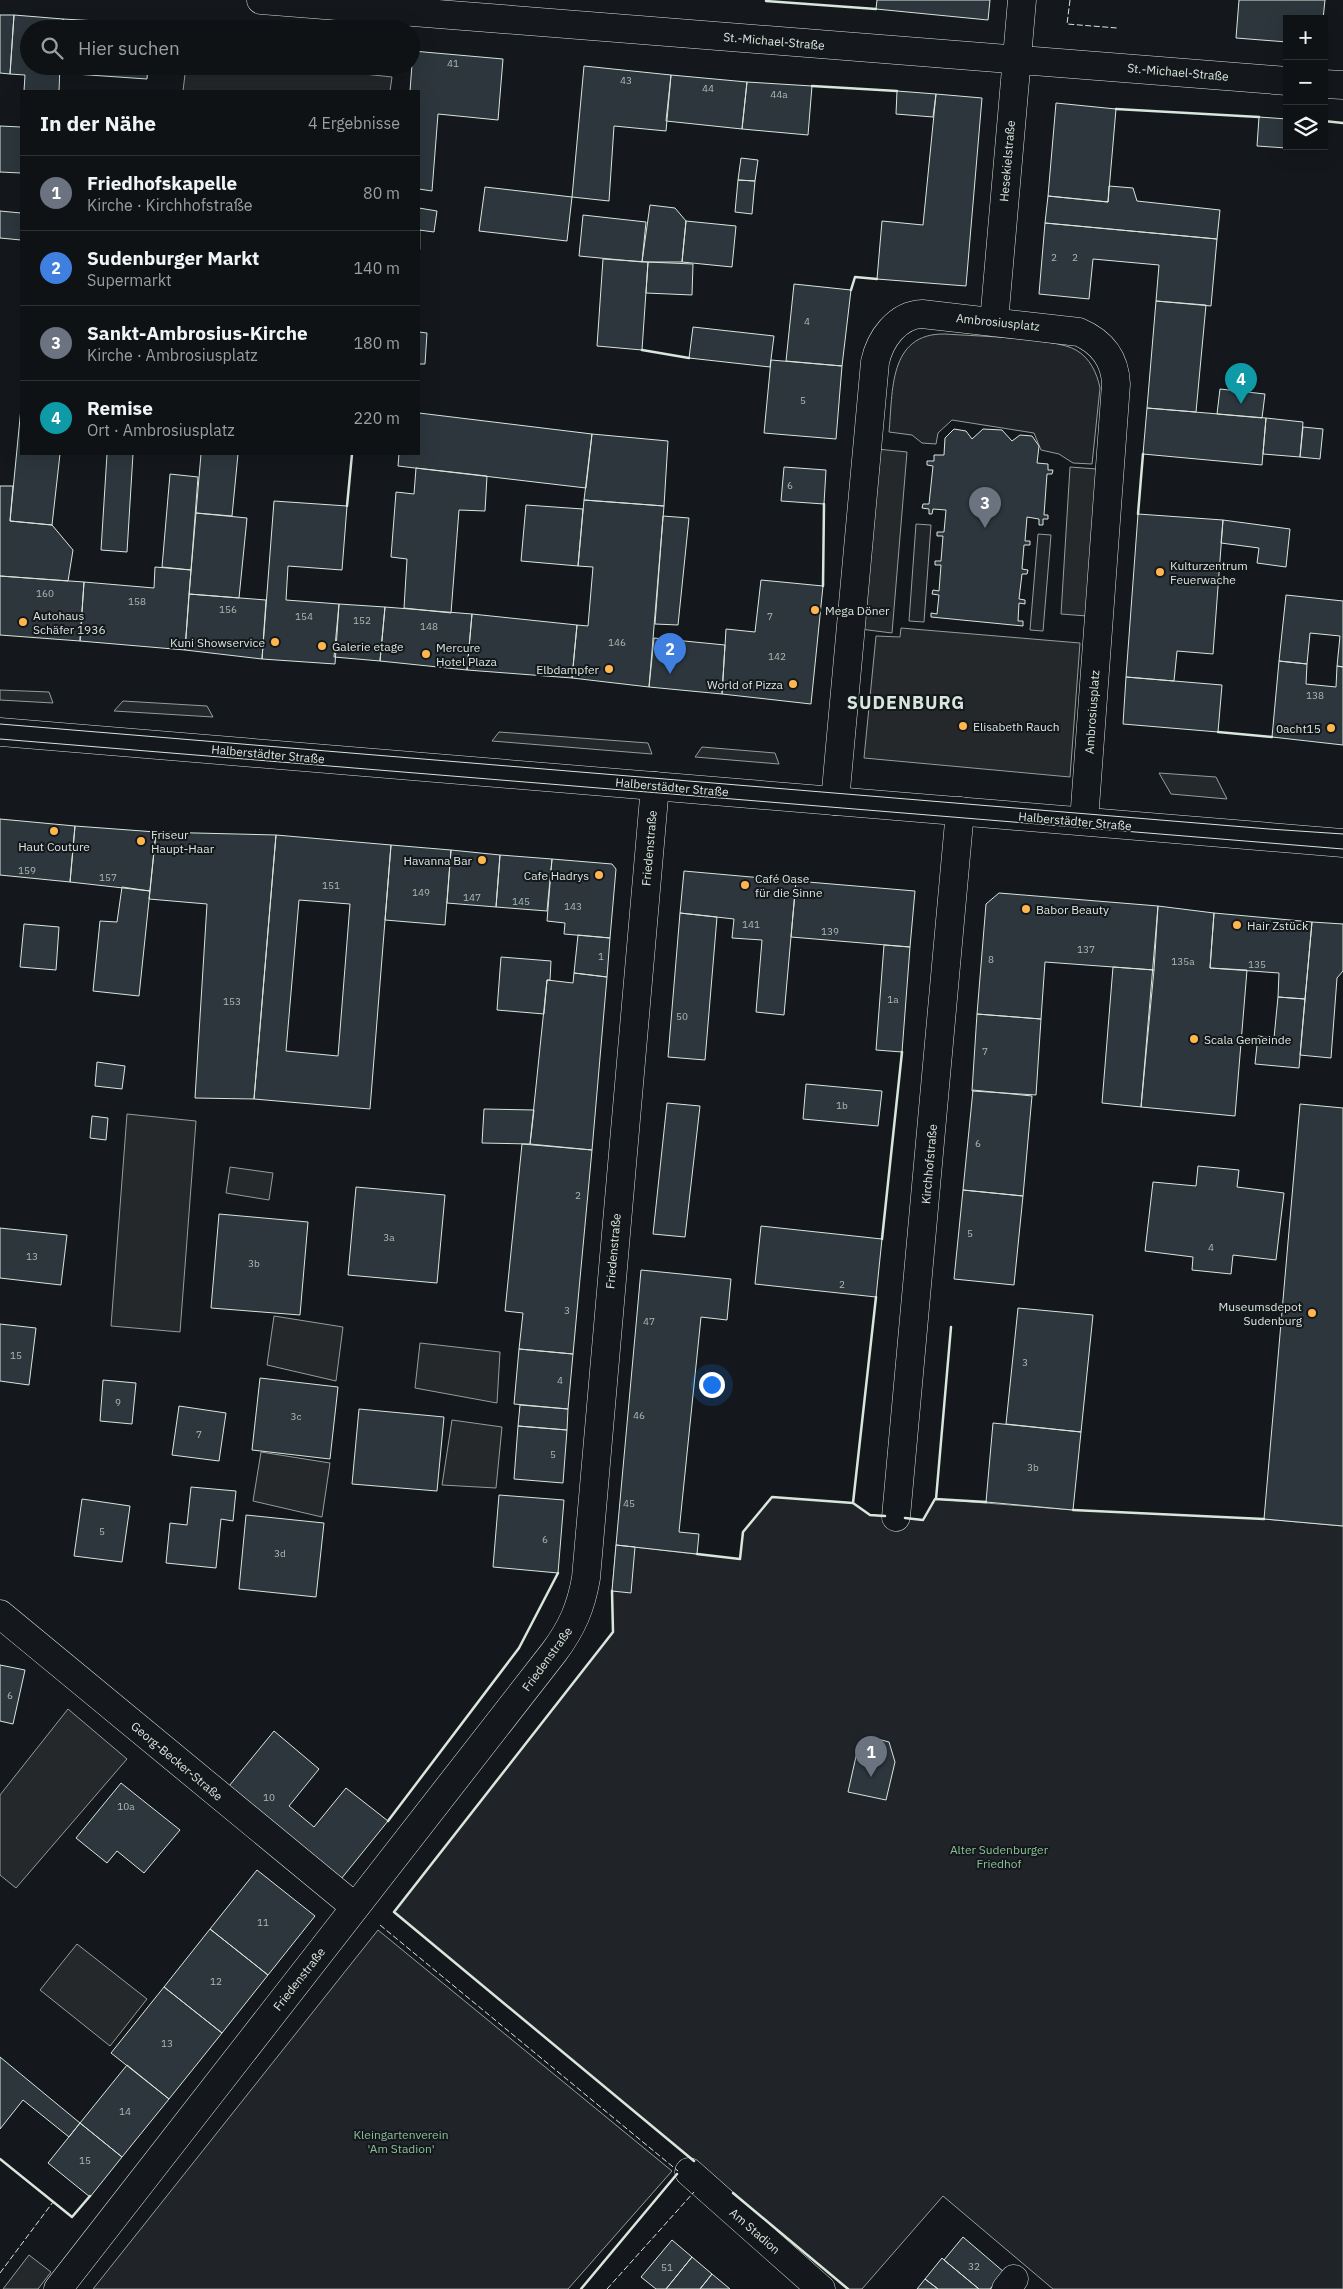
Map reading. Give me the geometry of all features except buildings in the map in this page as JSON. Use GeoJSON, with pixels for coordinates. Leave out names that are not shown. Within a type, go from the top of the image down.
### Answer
{"type":"FeatureCollection","features":[{"type":"Feature","properties":{"kind":"street","name":"St.-Michael-Straße"},"geometry":{"type":"LineString","coordinates":[[261,0],[1283,81]]}},
{"type":"Feature","properties":{"kind":"street","name":"Hesekielstraße"},"geometry":{"type":"LineString","coordinates":[[994,322],[1022,0]]}},
{"type":"Feature","properties":{"kind":"street"},"geometry":{"type":"LineString","coordinates":[[1328,84],[1343,85]]}},
{"type":"Feature","properties":{"kind":"street","name":"Ambrosiusplatz"},"geometry":{"type":"LineString","coordinates":[[835,801],[868,432],[878,348],[898,324],[915,314],[1079,332],[1096,341],[1106,350],[1116,375],[1084,821]]}},
{"type":"Feature","properties":{"kind":"street","name":"Halberstädter Straße"},"geometry":{"type":"LineString","coordinates":[[0,732],[1343,843]]}},
{"type":"Feature","properties":{"kind":"street","name":"Friedenstraße"},"geometry":{"type":"LineString","coordinates":[[58,2289],[554,1652],[572,1626],[581,1606],[586,1578],[655,786]]}},
{"type":"Feature","properties":{"kind":"street","name":"Kirchhofstraße"},"geometry":{"type":"LineString","coordinates":[[896,1518],[960,811]]}},
{"type":"Feature","properties":{"kind":"street","name":"Georg-Becker-Straße"},"geometry":{"type":"LineString","coordinates":[[0,1614],[355,1907]]}},
{"type":"Feature","properties":{"kind":"street","name":"Am Stadion"},"geometry":{"type":"LineString","coordinates":[[688,2172],[821,2289]]}},
{"type":"Feature","properties":{"kind":"green space"},"geometry":{"type":"Polygon","coordinates":[[[945,334],[1033,340],[1066,346],[1081,353],[1092,366],[1100,388],[1092,464],[1073,463],[1059,454],[1041,450],[1034,433],[952,420],[938,433],[936,444],[922,443],[912,435],[889,432],[893,383],[903,354],[913,343],[926,336],[945,334]]]}},
{"type":"Feature","properties":{"kind":"green space"},"geometry":{"type":"Polygon","coordinates":[[[916,524],[931,525],[924,622],[909,621],[916,524]]]}},
{"type":"Feature","properties":{"kind":"green space"},"geometry":{"type":"Polygon","coordinates":[[[1038,534],[1051,535],[1043,631],[1030,630],[1038,534]]]}},
{"type":"Feature","properties":{"kind":"green space","name":"Alter Sudenburger Friedhof"},"geometry":{"type":"Polygon","coordinates":[[[772,1497],[853,1503],[870,1515],[923,1520],[935,1499],[1073,1510],[1264,1519],[1343,1526],[1343,2289],[1053,2289],[943,2196],[862,2289],[848,2289],[394,1912],[613,1632],[612,1591],[616,1545],[740,1559],[743,1532],[772,1497]]]}},
{"type":"Feature","properties":{"kind":"green space","name":"Kleingartenverein 'Am Stadion'"},"geometry":{"type":"Polygon","coordinates":[[[378,1930],[672,2171],[568,2289],[93,2289],[378,1930]]]}},
{"type":"Feature","properties":{"kind":"shaded area"},"geometry":{"type":"Polygon","coordinates":[[[185,75],[373,75],[392,77],[390,90],[183,90],[185,75]]]}},
{"type":"Feature","properties":{"kind":"shaded area"},"geometry":{"type":"Polygon","coordinates":[[[867,448],[907,452],[892,633],[852,628],[867,448]]]}},
{"type":"Feature","properties":{"kind":"shaded area"},"geometry":{"type":"Polygon","coordinates":[[[1070,467],[1110,470],[1100,617],[1061,614],[1070,467]]]}},
{"type":"Feature","properties":{"kind":"shaded area"},"geometry":{"type":"Polygon","coordinates":[[[901,628],[1080,643],[1070,777],[864,758],[876,636],[900,637],[901,628]]]}},
{"type":"Feature","properties":{"kind":"shaded area"},"geometry":{"type":"Polygon","coordinates":[[[0,690],[49,692],[53,703],[0,700],[0,690]]]}},
{"type":"Feature","properties":{"kind":"shaded area"},"geometry":{"type":"Polygon","coordinates":[[[123,701],[207,706],[213,717],[114,711],[123,701]]]}},
{"type":"Feature","properties":{"kind":"shaded area"},"geometry":{"type":"Polygon","coordinates":[[[499,732],[648,743],[652,754],[492,741],[499,732]]]}},
{"type":"Feature","properties":{"kind":"shaded area"},"geometry":{"type":"Polygon","coordinates":[[[702,747],[775,753],[779,764],[695,757],[702,747]]]}},
{"type":"Feature","properties":{"kind":"shaded area"},"geometry":{"type":"Polygon","coordinates":[[[1159,773],[1216,777],[1227,799],[1171,794],[1159,773]]]}},
{"type":"Feature","properties":{"kind":"shaded area"},"geometry":{"type":"Polygon","coordinates":[[[127,1114],[196,1121],[180,1332],[111,1326],[127,1114]]]}},
{"type":"Feature","properties":{"kind":"shaded area"},"geometry":{"type":"Polygon","coordinates":[[[230,1167],[273,1173],[269,1200],[226,1193],[230,1167]]]}},
{"type":"Feature","properties":{"kind":"shaded area"},"geometry":{"type":"Polygon","coordinates":[[[274,1316],[343,1327],[336,1381],[267,1365],[274,1316]]]}},
{"type":"Feature","properties":{"kind":"shaded area"},"geometry":{"type":"Polygon","coordinates":[[[420,1343],[500,1352],[497,1403],[415,1388],[420,1343]]]}},
{"type":"Feature","properties":{"kind":"shaded area"},"geometry":{"type":"Polygon","coordinates":[[[452,1420],[502,1427],[496,1488],[442,1485],[452,1420]]]}},
{"type":"Feature","properties":{"kind":"shaded area"},"geometry":{"type":"Polygon","coordinates":[[[261,1452],[330,1463],[322,1517],[253,1501],[261,1452]]]}},
{"type":"Feature","properties":{"kind":"shaded area"},"geometry":{"type":"Polygon","coordinates":[[[68,1709],[127,1759],[16,1888],[0,1875],[0,1795],[68,1709]]]}},
{"type":"Feature","properties":{"kind":"shaded area"},"geometry":{"type":"Polygon","coordinates":[[[77,1944],[147,1999],[110,2046],[40,1990],[77,1944]]]}},
{"type":"Feature","properties":{"kind":"shaded area"},"geometry":{"type":"Polygon","coordinates":[[[29,2255],[51,2272],[38,2289],[3,2289],[29,2255]]]}},
{"type":"Feature","properties":{"kind":"tram line"},"geometry":{"type":"LineString","coordinates":[[0,724],[1343,834]]}},
{"type":"Feature","properties":{"kind":"tram line"},"geometry":{"type":"LineString","coordinates":[[0,739],[1343,849]]}},
{"type":"Feature","properties":{"kind":"fence"},"geometry":{"type":"LineString","coordinates":[[1070,0],[1067,24],[1117,28]]}},
{"type":"Feature","properties":{"kind":"fence"},"geometry":{"type":"LineString","coordinates":[[380,1925],[678,2171]]}},
{"type":"Feature","properties":{"kind":"fence"},"geometry":{"type":"LineString","coordinates":[[607,2289],[694,2192]]}},
{"type":"Feature","properties":{"kind":"fence"},"geometry":{"type":"LineString","coordinates":[[0,2273],[53,2202]]}},
{"type":"Feature","properties":{"kind":"wall"},"geometry":{"type":"LineString","coordinates":[[766,1],[876,9]]}},
{"type":"Feature","properties":{"kind":"wall"},"geometry":{"type":"LineString","coordinates":[[812,86],[897,91]]}},
{"type":"Feature","properties":{"kind":"wall"},"geometry":{"type":"LineString","coordinates":[[1116,109],[1259,117]]}},
{"type":"Feature","properties":{"kind":"wall"},"geometry":{"type":"LineString","coordinates":[[1328,121],[1343,123]]}},
{"type":"Feature","properties":{"kind":"wall"},"geometry":{"type":"LineString","coordinates":[[851,290],[855,277],[877,279]]}},
{"type":"Feature","properties":{"kind":"wall"},"geometry":{"type":"LineString","coordinates":[[642,350],[689,358]]}},
{"type":"Feature","properties":{"kind":"wall"},"geometry":{"type":"LineString","coordinates":[[1138,514],[1143,454]]}},
{"type":"Feature","properties":{"kind":"wall"},"geometry":{"type":"LineString","coordinates":[[347,506],[352,455]]}},
{"type":"Feature","properties":{"kind":"wall"},"geometry":{"type":"LineString","coordinates":[[823,586],[824,504]]}},
{"type":"Feature","properties":{"kind":"wall"},"geometry":{"type":"LineString","coordinates":[[1218,732],[1272,737]]}},
{"type":"Feature","properties":{"kind":"wall"},"geometry":{"type":"LineString","coordinates":[[882,1239],[902,1052]]}},
{"type":"Feature","properties":{"kind":"wall"},"geometry":{"type":"LineString","coordinates":[[853,1503],[876,1297]]}},
{"type":"Feature","properties":{"kind":"wall"},"geometry":{"type":"LineString","coordinates":[[936,1499],[951,1327]]}},
{"type":"Feature","properties":{"kind":"wall"},"geometry":{"type":"LineString","coordinates":[[697,1554],[740,1559],[743,1532],[772,1497],[853,1503],[870,1515],[885,1516]]}},
{"type":"Feature","properties":{"kind":"wall"},"geometry":{"type":"LineString","coordinates":[[905,1518],[923,1520],[935,1499],[986,1502]]}},
{"type":"Feature","properties":{"kind":"wall"},"geometry":{"type":"LineString","coordinates":[[1073,1510],[1264,1519]]}},
{"type":"Feature","properties":{"kind":"wall"},"geometry":{"type":"LineString","coordinates":[[388,1821],[519,1648],[558,1573]]}},
{"type":"Feature","properties":{"kind":"wall"},"geometry":{"type":"LineString","coordinates":[[612,1591],[613,1632],[394,1912],[694,2161]]}},
{"type":"Feature","properties":{"kind":"wall"},"geometry":{"type":"LineString","coordinates":[[0,2159],[72,2217],[90,2196]]}},
{"type":"Feature","properties":{"kind":"wall"},"geometry":{"type":"LineString","coordinates":[[581,2289],[677,2174]]}},
{"type":"Feature","properties":{"kind":"wall"},"geometry":{"type":"LineString","coordinates":[[733,2193],[848,2289]]}},
{"type":"Feature","properties":{"kind":"place","name":"Remise"},"geometry":{"type":"Point","coordinates":[1241,404]}},
{"type":"Feature","properties":{"kind":"place","name":"Sankt-Ambrosius-Kirche"},"geometry":{"type":"Point","coordinates":[985,528]}},
{"type":"Feature","properties":{"kind":"place","name":"Kulturzentrum Feuerwache"},"geometry":{"type":"Point","coordinates":[1160,572]}},
{"type":"Feature","properties":{"kind":"place","name":"Mega Döner"},"geometry":{"type":"Point","coordinates":[815,610]}},
{"type":"Feature","properties":{"kind":"place","name":"Autohaus Schäfer 1936"},"geometry":{"type":"Point","coordinates":[23,622]}},
{"type":"Feature","properties":{"kind":"place","name":"Kuni Showservice"},"geometry":{"type":"Point","coordinates":[275,642]}},
{"type":"Feature","properties":{"kind":"place","name":"Galerie etage"},"geometry":{"type":"Point","coordinates":[322,646]}},
{"type":"Feature","properties":{"kind":"place","name":"Mercure Hotel Plaza"},"geometry":{"type":"Point","coordinates":[426,654]}},
{"type":"Feature","properties":{"kind":"place","name":"Elbdampfer"},"geometry":{"type":"Point","coordinates":[609,669]}},
{"type":"Feature","properties":{"kind":"place","name":"Sudenburger Markt"},"geometry":{"type":"Point","coordinates":[670,674]}},
{"type":"Feature","properties":{"kind":"place","name":"World of Pizza"},"geometry":{"type":"Point","coordinates":[793,684]}},
{"type":"Feature","properties":{"kind":"place","name":"Elisabeth Rauch"},"geometry":{"type":"Point","coordinates":[963,726]}},
{"type":"Feature","properties":{"kind":"place","name":"0acht15"},"geometry":{"type":"Point","coordinates":[1331,728]}},
{"type":"Feature","properties":{"kind":"place","name":"Haut Couture"},"geometry":{"type":"Point","coordinates":[54,831]}},
{"type":"Feature","properties":{"kind":"place","name":"Friseur Haupt-Haar"},"geometry":{"type":"Point","coordinates":[141,841]}},
{"type":"Feature","properties":{"kind":"place","name":"Havanna Bar"},"geometry":{"type":"Point","coordinates":[482,860]}},
{"type":"Feature","properties":{"kind":"place","name":"Cafe Hadrys"},"geometry":{"type":"Point","coordinates":[599,875]}},
{"type":"Feature","properties":{"kind":"place","name":"Café Oase für die Sinne"},"geometry":{"type":"Point","coordinates":[745,885]}},
{"type":"Feature","properties":{"kind":"place","name":"Babor Beauty"},"geometry":{"type":"Point","coordinates":[1026,909]}},
{"type":"Feature","properties":{"kind":"place","name":"Hair Zstück"},"geometry":{"type":"Point","coordinates":[1237,925]}},
{"type":"Feature","properties":{"kind":"place","name":"Scala Gemeinde"},"geometry":{"type":"Point","coordinates":[1194,1039]}},
{"type":"Feature","properties":{"kind":"place","name":"Museumsdepot Sudenburg"},"geometry":{"type":"Point","coordinates":[1312,1313]}},
{"type":"Feature","properties":{"kind":"place","name":"Friedhofskapelle"},"geometry":{"type":"Point","coordinates":[871,1777]}},
{"type":"Feature","properties":{"kind":"district","name":"SUDENBURG"},"geometry":{"type":"Point","coordinates":[906,702]}}]}
